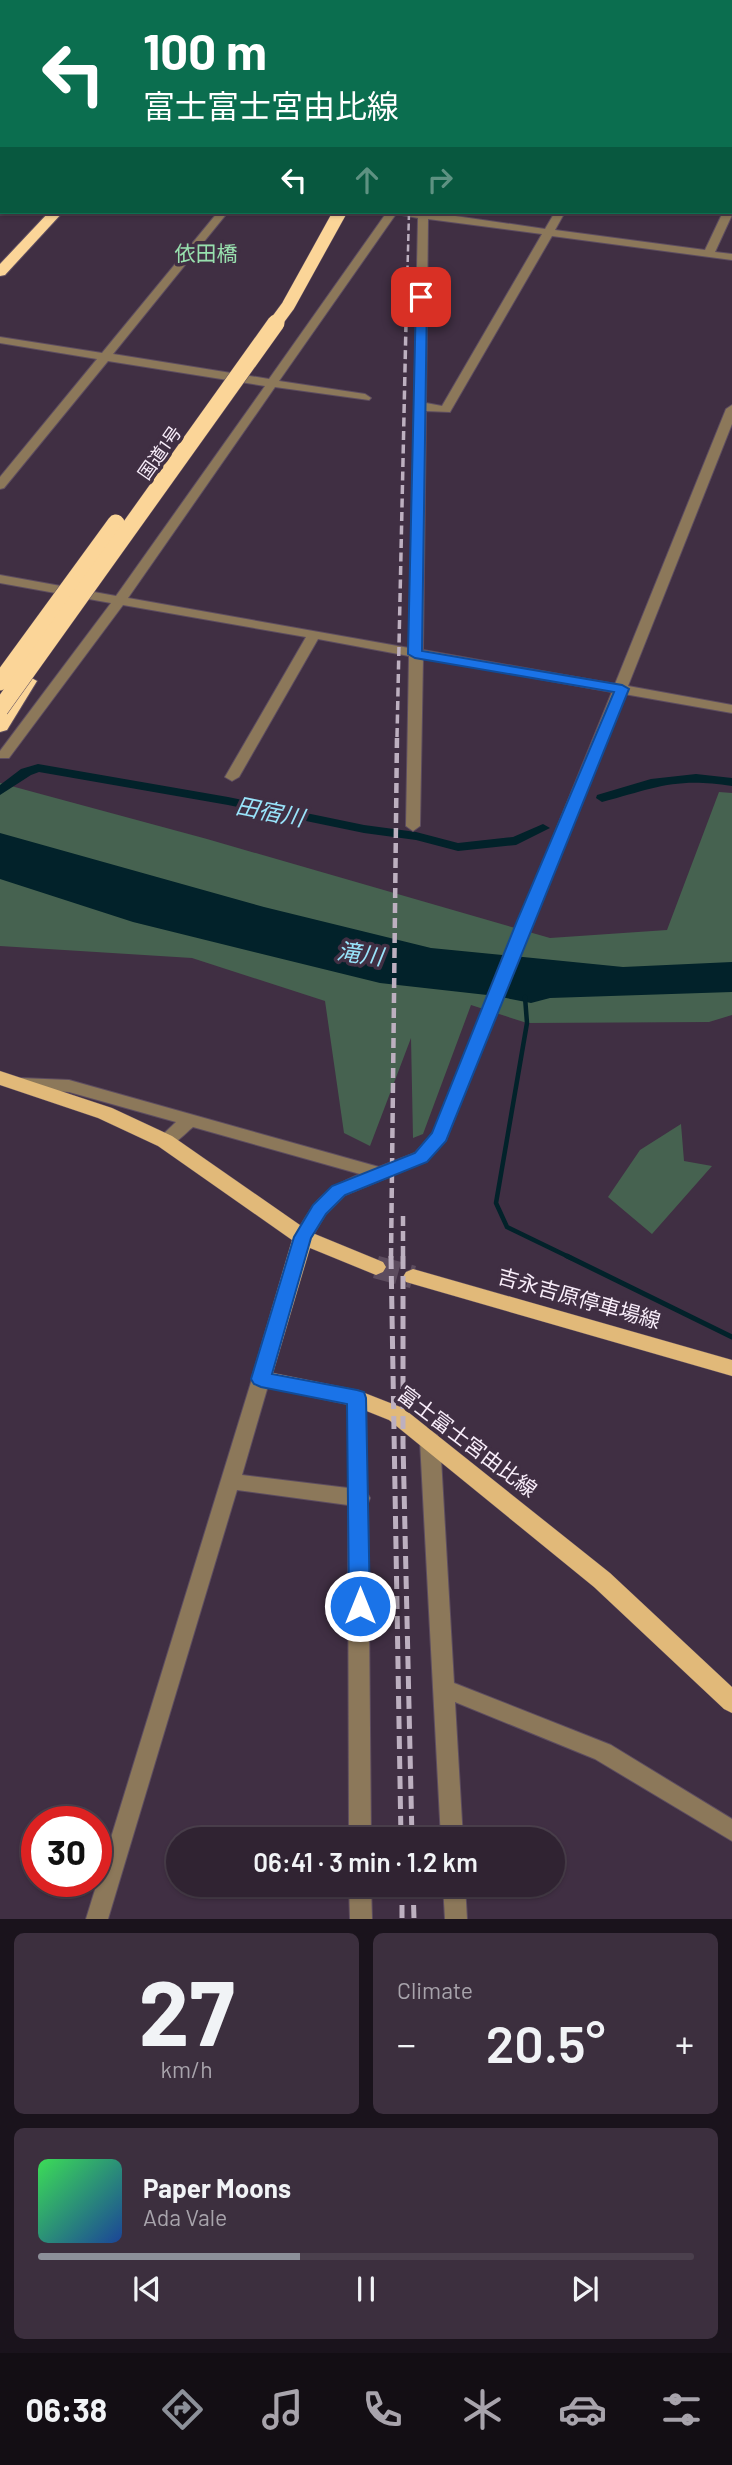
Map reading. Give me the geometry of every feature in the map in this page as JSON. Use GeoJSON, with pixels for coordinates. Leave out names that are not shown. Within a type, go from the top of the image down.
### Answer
{"type":"FeatureCollection","features":[{"type":"Feature","properties":{"kind":"highway"},"geometry":{"type":"LineString","coordinates":[[0,272],[54,214]]}},
{"type":"Feature","properties":{"kind":"highway","name":"国道1号"},"geometry":{"type":"LineString","coordinates":[[0,709],[69,601],[275,303],[326,214]]}},
{"type":"Feature","properties":{"kind":"highway","name":"国道1号"},"geometry":{"type":"LineString","coordinates":[[0,682],[69,601],[288,306],[339,214]]}},
{"type":"Feature","properties":{"kind":"highway"},"geometry":{"type":"LineString","coordinates":[[0,671],[69,601]]}},
{"type":"Feature","properties":{"kind":"highway"},"geometry":{"type":"LineString","coordinates":[[0,726],[69,601]]}},
{"type":"Feature","properties":{"kind":"main road"},"geometry":{"type":"LineString","coordinates":[[8,1081],[105,1113],[165,1141],[303,1237],[376,1267]]}},
{"type":"Feature","properties":{"kind":"main road"},"geometry":{"type":"LineString","coordinates":[[261,1379],[303,1237]]}},
{"type":"Feature","properties":{"kind":"main road","name":"吉永吉原停車場線"},"geometry":{"type":"LineString","coordinates":[[413,1277],[732,1368]]}},
{"type":"Feature","properties":{"kind":"main road","name":"富士富士宮由比線"},"geometry":{"type":"LineString","coordinates":[[261,1379],[357,1398],[396,1414],[602,1580],[732,1703]]}},
{"type":"Feature","properties":{"kind":"street"},"geometry":{"type":"LineString","coordinates":[[0,485],[221,214]]}},
{"type":"Feature","properties":{"kind":"street"},"geometry":{"type":"LineString","coordinates":[[4,755],[120,600],[391,214]]}},
{"type":"Feature","properties":{"kind":"street"},"geometry":{"type":"LineString","coordinates":[[413,826],[423,214]]}},
{"type":"Feature","properties":{"kind":"street"},"geometry":{"type":"LineString","coordinates":[[430,214],[732,257]]}},
{"type":"Feature","properties":{"kind":"street"},"geometry":{"type":"LineString","coordinates":[[419,406],[446,410],[559,214]]}},
{"type":"Feature","properties":{"kind":"street"},"geometry":{"type":"LineString","coordinates":[[709,254],[727,214]]}},
{"type":"Feature","properties":{"kind":"street"},"geometry":{"type":"LineString","coordinates":[[0,340],[365,398]]}},
{"type":"Feature","properties":{"kind":"street"},"geometry":{"type":"LineString","coordinates":[[303,1237],[319,1210],[339,1191],[421,1157],[440,1136],[525,921],[622,689],[732,409]]}},
{"type":"Feature","properties":{"kind":"street"},"geometry":{"type":"LineString","coordinates":[[716,448],[732,451]]}},
{"type":"Feature","properties":{"kind":"street"},"geometry":{"type":"LineString","coordinates":[[0,579],[732,709]]}},
{"type":"Feature","properties":{"kind":"street"},"geometry":{"type":"LineString","coordinates":[[232,777],[313,636]]}},
{"type":"Feature","properties":{"kind":"street"},"geometry":{"type":"LineString","coordinates":[[8,1081],[69,1086],[378,1173]]}},
{"type":"Feature","properties":{"kind":"street"},"geometry":{"type":"LineString","coordinates":[[165,1141],[190,1120]]}},
{"type":"Feature","properties":{"kind":"street"},"geometry":{"type":"LineString","coordinates":[[97,1919],[261,1379]]}},
{"type":"Feature","properties":{"kind":"street"},"geometry":{"type":"LineString","coordinates":[[357,1398],[360,1497],[360,1827]]}},
{"type":"Feature","properties":{"kind":"street"},"geometry":{"type":"LineString","coordinates":[[430,1441],[451,1827]]}},
{"type":"Feature","properties":{"kind":"street"},"geometry":{"type":"LineString","coordinates":[[229,1481],[360,1497]]}},
{"type":"Feature","properties":{"kind":"street"},"geometry":{"type":"LineString","coordinates":[[443,1688],[603,1752],[732,1831]]}},
{"type":"Feature","properties":{"kind":"street"},"geometry":{"type":"LineString","coordinates":[[360,1897],[361,1919]]}},
{"type":"Feature","properties":{"kind":"street"},"geometry":{"type":"LineString","coordinates":[[455,1897],[456,1919]]}},
{"type":"Feature","properties":{"kind":"green space"},"geometry":{"type":"Polygon","coordinates":[[[0,783],[207,839],[550,938],[667,930],[719,792],[732,793],[732,1015],[709,1022],[527,1023],[471,1005],[423,1134],[413,1138],[411,1038],[370,1146],[344,1133],[325,1001],[192,958],[0,946],[0,783]]]}},
{"type":"Feature","properties":{"kind":"green space"},"geometry":{"type":"Polygon","coordinates":[[[681,1124],[684,1161],[712,1166],[652,1234],[608,1197],[640,1150],[681,1124]]]}},
{"type":"Feature","properties":{"kind":"water","name":"滝川"},"geometry":{"type":"Polygon","coordinates":[[[0,833],[264,907],[431,948],[623,967],[732,962],[732,992],[550,998],[531,1003],[496,996],[380,983],[133,922],[0,879],[0,833]]]}},
{"type":"Feature","properties":{"kind":"waterway","name":"田宿川"},"geometry":{"type":"LineString","coordinates":[[0,791],[26,772],[38,768],[228,801],[364,829],[416,836],[458,847],[516,841],[543,828]]}},
{"type":"Feature","properties":{"kind":"waterway","name":"田宿川"},"geometry":{"type":"LineString","coordinates":[[602,798],[635,787],[681,778],[732,782]]}},
{"type":"Feature","properties":{"kind":"waterway"},"geometry":{"type":"LineString","coordinates":[[525,997],[527,1023],[496,1203],[507,1227],[571,1258]]}},
{"type":"Feature","properties":{"kind":"waterway"},"geometry":{"type":"LineString","coordinates":[[567,1256],[732,1337]]}},
{"type":"Feature","properties":{"kind":"tunnel"},"geometry":{"type":"LineString","coordinates":[[376,1267],[413,1277]]}},
{"type":"Feature","properties":{"kind":"railway"},"geometry":{"type":"LineString","coordinates":[[406,325],[409,214]]}},
{"type":"Feature","properties":{"kind":"railway"},"geometry":{"type":"LineString","coordinates":[[397,737],[406,323]]}},
{"type":"Feature","properties":{"kind":"railway"},"geometry":{"type":"LineString","coordinates":[[391,1257],[397,735]]}},
{"type":"Feature","properties":{"kind":"railway"},"geometry":{"type":"LineString","coordinates":[[403,1216],[403,1443],[412,1827]]}},
{"type":"Feature","properties":{"kind":"railway"},"geometry":{"type":"LineString","coordinates":[[391,1257],[401,1827]]}},
{"type":"Feature","properties":{"kind":"railway"},"geometry":{"type":"LineString","coordinates":[[402,1897],[402,1919]]}},
{"type":"Feature","properties":{"kind":"railway"},"geometry":{"type":"LineString","coordinates":[[413,1897],[414,1919]]}},
{"type":"Feature","properties":{"kind":"district","name":"依田橋"},"geometry":{"type":"Point","coordinates":[206,254]}},
{"type":"Feature","properties":{"kind":"route"},"geometry":{"type":"LineString","coordinates":[[360,1606],[357,1398],[261,1379],[303,1237],[319,1210],[339,1191],[421,1157],[440,1136],[525,921],[622,689],[415,654],[421,297]]}}]}
